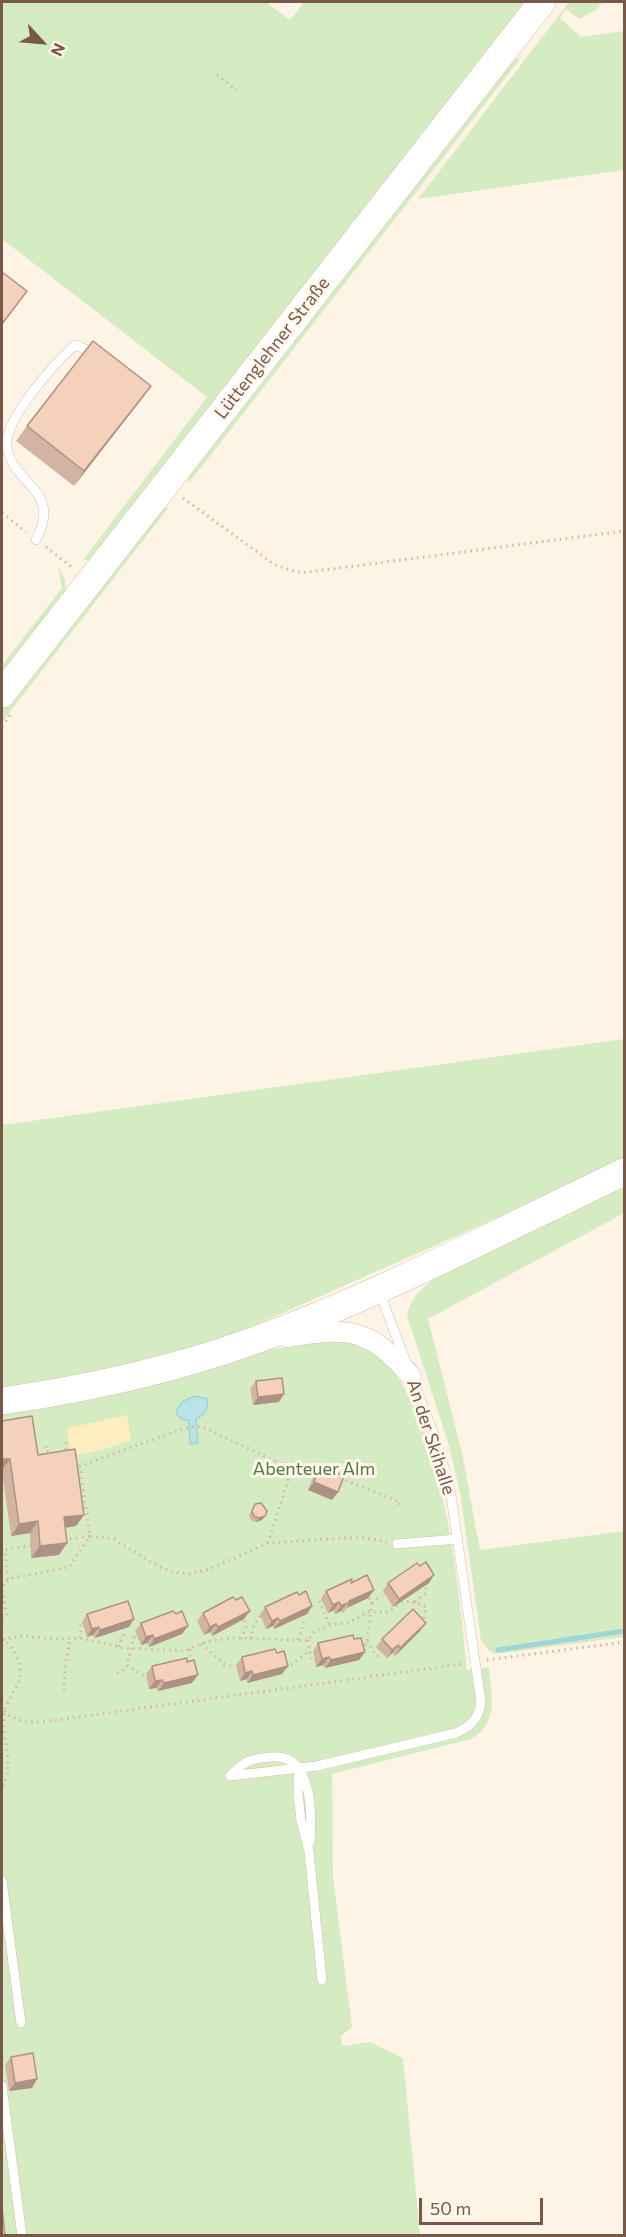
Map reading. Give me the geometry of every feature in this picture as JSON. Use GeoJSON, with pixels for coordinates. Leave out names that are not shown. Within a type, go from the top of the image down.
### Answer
{"type":"FeatureCollection","features":[{"type":"Feature","properties":{"kind":"main road","name":"Lüttenglehner Straße"},"geometry":{"type":"LineString","coordinates":[[2,694],[542,2]]}},
{"type":"Feature","properties":{"kind":"main road"},"geometry":{"type":"LineString","coordinates":[[2,1401],[101,1384],[174,1366],[252,1342],[378,1288],[624,1172]]}},
{"type":"Feature","properties":{"kind":"street"},"geometry":{"type":"LineString","coordinates":[[252,1342],[319,1332],[357,1335],[374,1341],[389,1351],[411,1376]]}},
{"type":"Feature","properties":{"kind":"lane"},"geometry":{"type":"LineString","coordinates":[[36,540],[44,524],[45,509],[37,492],[18,470],[7,446],[13,422],[59,360],[75,345],[88,348],[103,358]]}},
{"type":"Feature","properties":{"kind":"lane","name":"An der Skihalle"},"geometry":{"type":"LineString","coordinates":[[299,1767],[316,1766],[456,1733],[468,1728],[476,1720],[481,1702],[450,1489],[436,1440],[378,1288]]}},
{"type":"Feature","properties":{"kind":"lane"},"geometry":{"type":"LineString","coordinates":[[398,1544],[458,1539]]}},
{"type":"Feature","properties":{"kind":"lane"},"geometry":{"type":"LineString","coordinates":[[299,1767],[230,1776],[246,1760],[264,1757],[280,1755],[299,1767],[308,1792],[311,1820],[309,1851],[322,1980]]}},
{"type":"Feature","properties":{"kind":"lane"},"geometry":{"type":"LineString","coordinates":[[2,1881],[21,2023]]}},
{"type":"Feature","properties":{"kind":"lane"},"geometry":{"type":"LineString","coordinates":[[2,2086],[22,2235]]}},
{"type":"Feature","properties":{"kind":"path"},"geometry":{"type":"LineString","coordinates":[[217,75],[237,90]]}},
{"type":"Feature","properties":{"kind":"path"},"geometry":{"type":"LineString","coordinates":[[165,484],[275,565],[301,573],[624,531]]}},
{"type":"Feature","properties":{"kind":"path"},"geometry":{"type":"LineString","coordinates":[[2,513],[90,581]]}},
{"type":"Feature","properties":{"kind":"path"},"geometry":{"type":"LineString","coordinates":[[80,1466],[194,1426],[212,1430],[292,1469],[310,1466],[400,1502],[398,1508]]}},
{"type":"Feature","properties":{"kind":"path"},"geometry":{"type":"LineString","coordinates":[[46,1446],[46,1451],[66,1455],[66,1442]]}},
{"type":"Feature","properties":{"kind":"path"},"geometry":{"type":"LineString","coordinates":[[2,1617],[7,1616],[2,1588],[8,1580],[69,1567],[90,1536],[80,1466],[73,1461]]}},
{"type":"Feature","properties":{"kind":"path"},"geometry":{"type":"LineString","coordinates":[[268,1543],[292,1469]]}},
{"type":"Feature","properties":{"kind":"path"},"geometry":{"type":"LineString","coordinates":[[60,1541],[90,1536],[114,1539],[154,1564],[172,1572],[190,1574],[210,1569],[268,1543],[361,1537],[398,1544]]}},
{"type":"Feature","properties":{"kind":"path"},"geometry":{"type":"LineString","coordinates":[[8,1580],[4,1550],[40,1544]]}},
{"type":"Feature","properties":{"kind":"path"},"geometry":{"type":"LineString","coordinates":[[415,1602],[426,1593],[426,1586]]}},
{"type":"Feature","properties":{"kind":"path"},"geometry":{"type":"LineString","coordinates":[[360,1655],[367,1641],[372,1603],[382,1595]]}},
{"type":"Feature","properties":{"kind":"path"},"geometry":{"type":"LineString","coordinates":[[369,1598],[372,1603]]}},
{"type":"Feature","properties":{"kind":"path"},"geometry":{"type":"LineString","coordinates":[[319,1601],[330,1626]]}},
{"type":"Feature","properties":{"kind":"path"},"geometry":{"type":"LineString","coordinates":[[311,1659],[308,1640],[316,1630],[349,1623],[370,1612],[387,1612],[402,1602],[415,1602],[426,1607],[424,1624],[418,1632]]}},
{"type":"Feature","properties":{"kind":"path"},"geometry":{"type":"LineString","coordinates":[[242,1639],[246,1628],[243,1615]]}},
{"type":"Feature","properties":{"kind":"path"},"geometry":{"type":"LineString","coordinates":[[250,1640],[254,1625],[261,1615]]}},
{"type":"Feature","properties":{"kind":"path"},"geometry":{"type":"LineString","coordinates":[[298,1640],[304,1622]]}},
{"type":"Feature","properties":{"kind":"path"},"geometry":{"type":"LineString","coordinates":[[80,1638],[81,1625]]}},
{"type":"Feature","properties":{"kind":"path"},"geometry":{"type":"LineString","coordinates":[[119,1647],[125,1630]]}},
{"type":"Feature","properties":{"kind":"path"},"geometry":{"type":"LineString","coordinates":[[117,1673],[126,1669],[129,1648],[135,1634]]}},
{"type":"Feature","properties":{"kind":"path"},"geometry":{"type":"LineString","coordinates":[[2,1639],[20,1636],[80,1638],[119,1647],[153,1651],[190,1649],[228,1638],[308,1640]]}},
{"type":"Feature","properties":{"kind":"path"},"geometry":{"type":"LineString","coordinates":[[2,1639],[14,1651],[20,1669],[17,1687],[4,1712],[9,1770],[2,1788]]}},
{"type":"Feature","properties":{"kind":"path"},"geometry":{"type":"LineString","coordinates":[[64,1691],[64,1666],[70,1639]]}},
{"type":"Feature","properties":{"kind":"path"},"geometry":{"type":"LineString","coordinates":[[367,1641],[376,1655],[381,1658]]}},
{"type":"Feature","properties":{"kind":"path"},"geometry":{"type":"LineString","coordinates":[[4,1712],[24,1722],[42,1722],[624,1642]]}},
{"type":"Feature","properties":{"kind":"path"},"geometry":{"type":"LineString","coordinates":[[201,1644],[224,1664],[234,1667]]}},
{"type":"Feature","properties":{"kind":"path"},"geometry":{"type":"LineString","coordinates":[[190,1649],[191,1670]]}},
{"type":"Feature","properties":{"kind":"path"},"geometry":{"type":"LineString","coordinates":[[286,1668],[310,1652]]}},
{"type":"Feature","properties":{"kind":"path"},"geometry":{"type":"LineString","coordinates":[[127,1665],[144,1676]]}},
{"type":"Feature","properties":{"kind":"green space"},"geometry":{"type":"Polygon","coordinates":[[[2,2],[266,2],[290,20],[304,2],[531,2],[96,559],[83,560],[207,397],[2,239],[2,2]]]}},
{"type":"Feature","properties":{"kind":"green space"},"geometry":{"type":"Polygon","coordinates":[[[569,2],[603,2],[596,10],[579,19],[566,9],[560,18],[581,37],[624,31],[624,170],[418,199],[569,2]]]}},
{"type":"Feature","properties":{"kind":"green space"},"geometry":{"type":"Polygon","coordinates":[[[512,57],[520,59],[189,483],[187,471],[512,57]]]}},
{"type":"Feature","properties":{"kind":"green space"},"geometry":{"type":"Polygon","coordinates":[[[169,507],[2,722],[2,709],[156,511],[169,507]]]}},
{"type":"Feature","properties":{"kind":"green space"},"geometry":{"type":"Polygon","coordinates":[[[58,566],[65,579],[66,592],[2,680],[2,665],[62,588],[58,566]]]}},
{"type":"Feature","properties":{"kind":"green space"},"geometry":{"type":"Polygon","coordinates":[[[624,1039],[624,1162],[226,1338],[172,1355],[2,1391],[2,1125],[624,1039]]]}},
{"type":"Feature","properties":{"kind":"green space"},"geometry":{"type":"Polygon","coordinates":[[[624,1184],[624,1213],[428,1319],[462,1453],[480,1550],[624,1531],[624,1637],[496,1654],[488,1650],[481,1640],[460,1492],[449,1446],[407,1315],[416,1295],[433,1280],[624,1184]]]}},
{"type":"Feature","properties":{"kind":"green space","name":"Abenteuer Alm"},"geometry":{"type":"Polygon","coordinates":[[[332,1340],[354,1342],[367,1347],[393,1370],[413,1405],[429,1447],[452,1544],[467,1670],[489,1667],[492,1698],[490,1717],[480,1732],[471,1739],[332,1774],[333,1877],[352,2027],[341,2036],[342,2046],[370,2042],[403,2058],[420,2235],[2,2236],[2,1412],[254,1352],[332,1340]]]}},
{"type":"Feature","properties":{"kind":"sand"},"geometry":{"type":"Polygon","coordinates":[[[127,1415],[131,1440],[101,1450],[71,1456],[67,1431],[69,1428],[127,1415]]]}},
{"type":"Feature","properties":{"kind":"water"},"geometry":{"type":"Polygon","coordinates":[[[197,1396],[207,1399],[207,1409],[196,1419],[198,1443],[190,1444],[189,1421],[176,1414],[183,1402],[197,1396]]]}},
{"type":"Feature","properties":{"kind":"building"},"geometry":{"type":"Polygon","coordinates":[[[2,272],[27,291],[2,324],[2,272]]]}},
{"type":"Feature","properties":{"kind":"building"},"geometry":{"type":"Polygon","coordinates":[[[93,341],[151,386],[84,471],[27,426],[93,341]]]}},
{"type":"Feature","properties":{"kind":"building"},"geometry":{"type":"Polygon","coordinates":[[[282,1378],[284,1394],[258,1397],[256,1381],[282,1378]]]}},
{"type":"Feature","properties":{"kind":"building"},"geometry":{"type":"Polygon","coordinates":[[[32,1416],[38,1455],[75,1449],[84,1515],[64,1517],[67,1543],[40,1546],[38,1521],[19,1524],[10,1459],[2,1459],[2,1421],[32,1416]]]}},
{"type":"Feature","properties":{"kind":"building"},"geometry":{"type":"Polygon","coordinates":[[[320,1466],[344,1476],[338,1492],[314,1482],[320,1466]]]}},
{"type":"Feature","properties":{"kind":"building"},"geometry":{"type":"Polygon","coordinates":[[[261,1503],[267,1511],[265,1516],[259,1518],[254,1516],[252,1511],[255,1504],[261,1503]]]}},
{"type":"Feature","properties":{"kind":"building"},"geometry":{"type":"Polygon","coordinates":[[[426,1562],[434,1575],[399,1599],[388,1583],[417,1563],[420,1566],[426,1562]]]}},
{"type":"Feature","properties":{"kind":"building"},"geometry":{"type":"Polygon","coordinates":[[[367,1575],[374,1590],[349,1601],[349,1605],[347,1603],[341,1606],[339,1602],[333,1605],[326,1591],[367,1575]]]}},
{"type":"Feature","properties":{"kind":"building"},"geometry":{"type":"Polygon","coordinates":[[[306,1591],[312,1606],[280,1621],[278,1618],[272,1621],[265,1607],[297,1592],[299,1595],[306,1591]]]}},
{"type":"Feature","properties":{"kind":"building"},"geometry":{"type":"Polygon","coordinates":[[[233,1597],[236,1600],[242,1597],[250,1611],[218,1627],[216,1624],[210,1627],[203,1613],[233,1597]]]}},
{"type":"Feature","properties":{"kind":"building"},"geometry":{"type":"Polygon","coordinates":[[[128,1601],[134,1619],[100,1630],[99,1627],[92,1629],[87,1614],[128,1601]]]}},
{"type":"Feature","properties":{"kind":"building"},"geometry":{"type":"Polygon","coordinates":[[[413,1609],[426,1623],[400,1648],[398,1645],[392,1650],[382,1639],[413,1609]]]}},
{"type":"Feature","properties":{"kind":"building"},"geometry":{"type":"Polygon","coordinates":[[[173,1611],[176,1614],[182,1611],[188,1626],[154,1639],[153,1635],[146,1637],[141,1623],[173,1611]]]}},
{"type":"Feature","properties":{"kind":"building"},"geometry":{"type":"Polygon","coordinates":[[[353,1635],[354,1639],[361,1638],[365,1652],[331,1660],[329,1657],[322,1659],[318,1643],[353,1635]]]}},
{"type":"Feature","properties":{"kind":"building"},"geometry":{"type":"Polygon","coordinates":[[[275,1649],[277,1653],[284,1651],[288,1666],[253,1675],[252,1671],[245,1673],[242,1657],[275,1649]]]}},
{"type":"Feature","properties":{"kind":"building"},"geometry":{"type":"Polygon","coordinates":[[[187,1658],[187,1662],[194,1660],[198,1675],[164,1683],[162,1680],[155,1681],[152,1666],[187,1658]]]}},
{"type":"Feature","properties":{"kind":"building"},"geometry":{"type":"Polygon","coordinates":[[[33,2053],[37,2079],[15,2083],[11,2057],[33,2053]]]}},
{"type":"Feature","properties":{"kind":"building"},"geometry":{"type":"Polygon","coordinates":[[[2,2208],[5,2235],[2,2235],[2,2208]]]}},
{"type":"Feature","properties":{"kind":"waterway"},"geometry":{"type":"LineString","coordinates":[[498,1650],[624,1631]]}}]}
